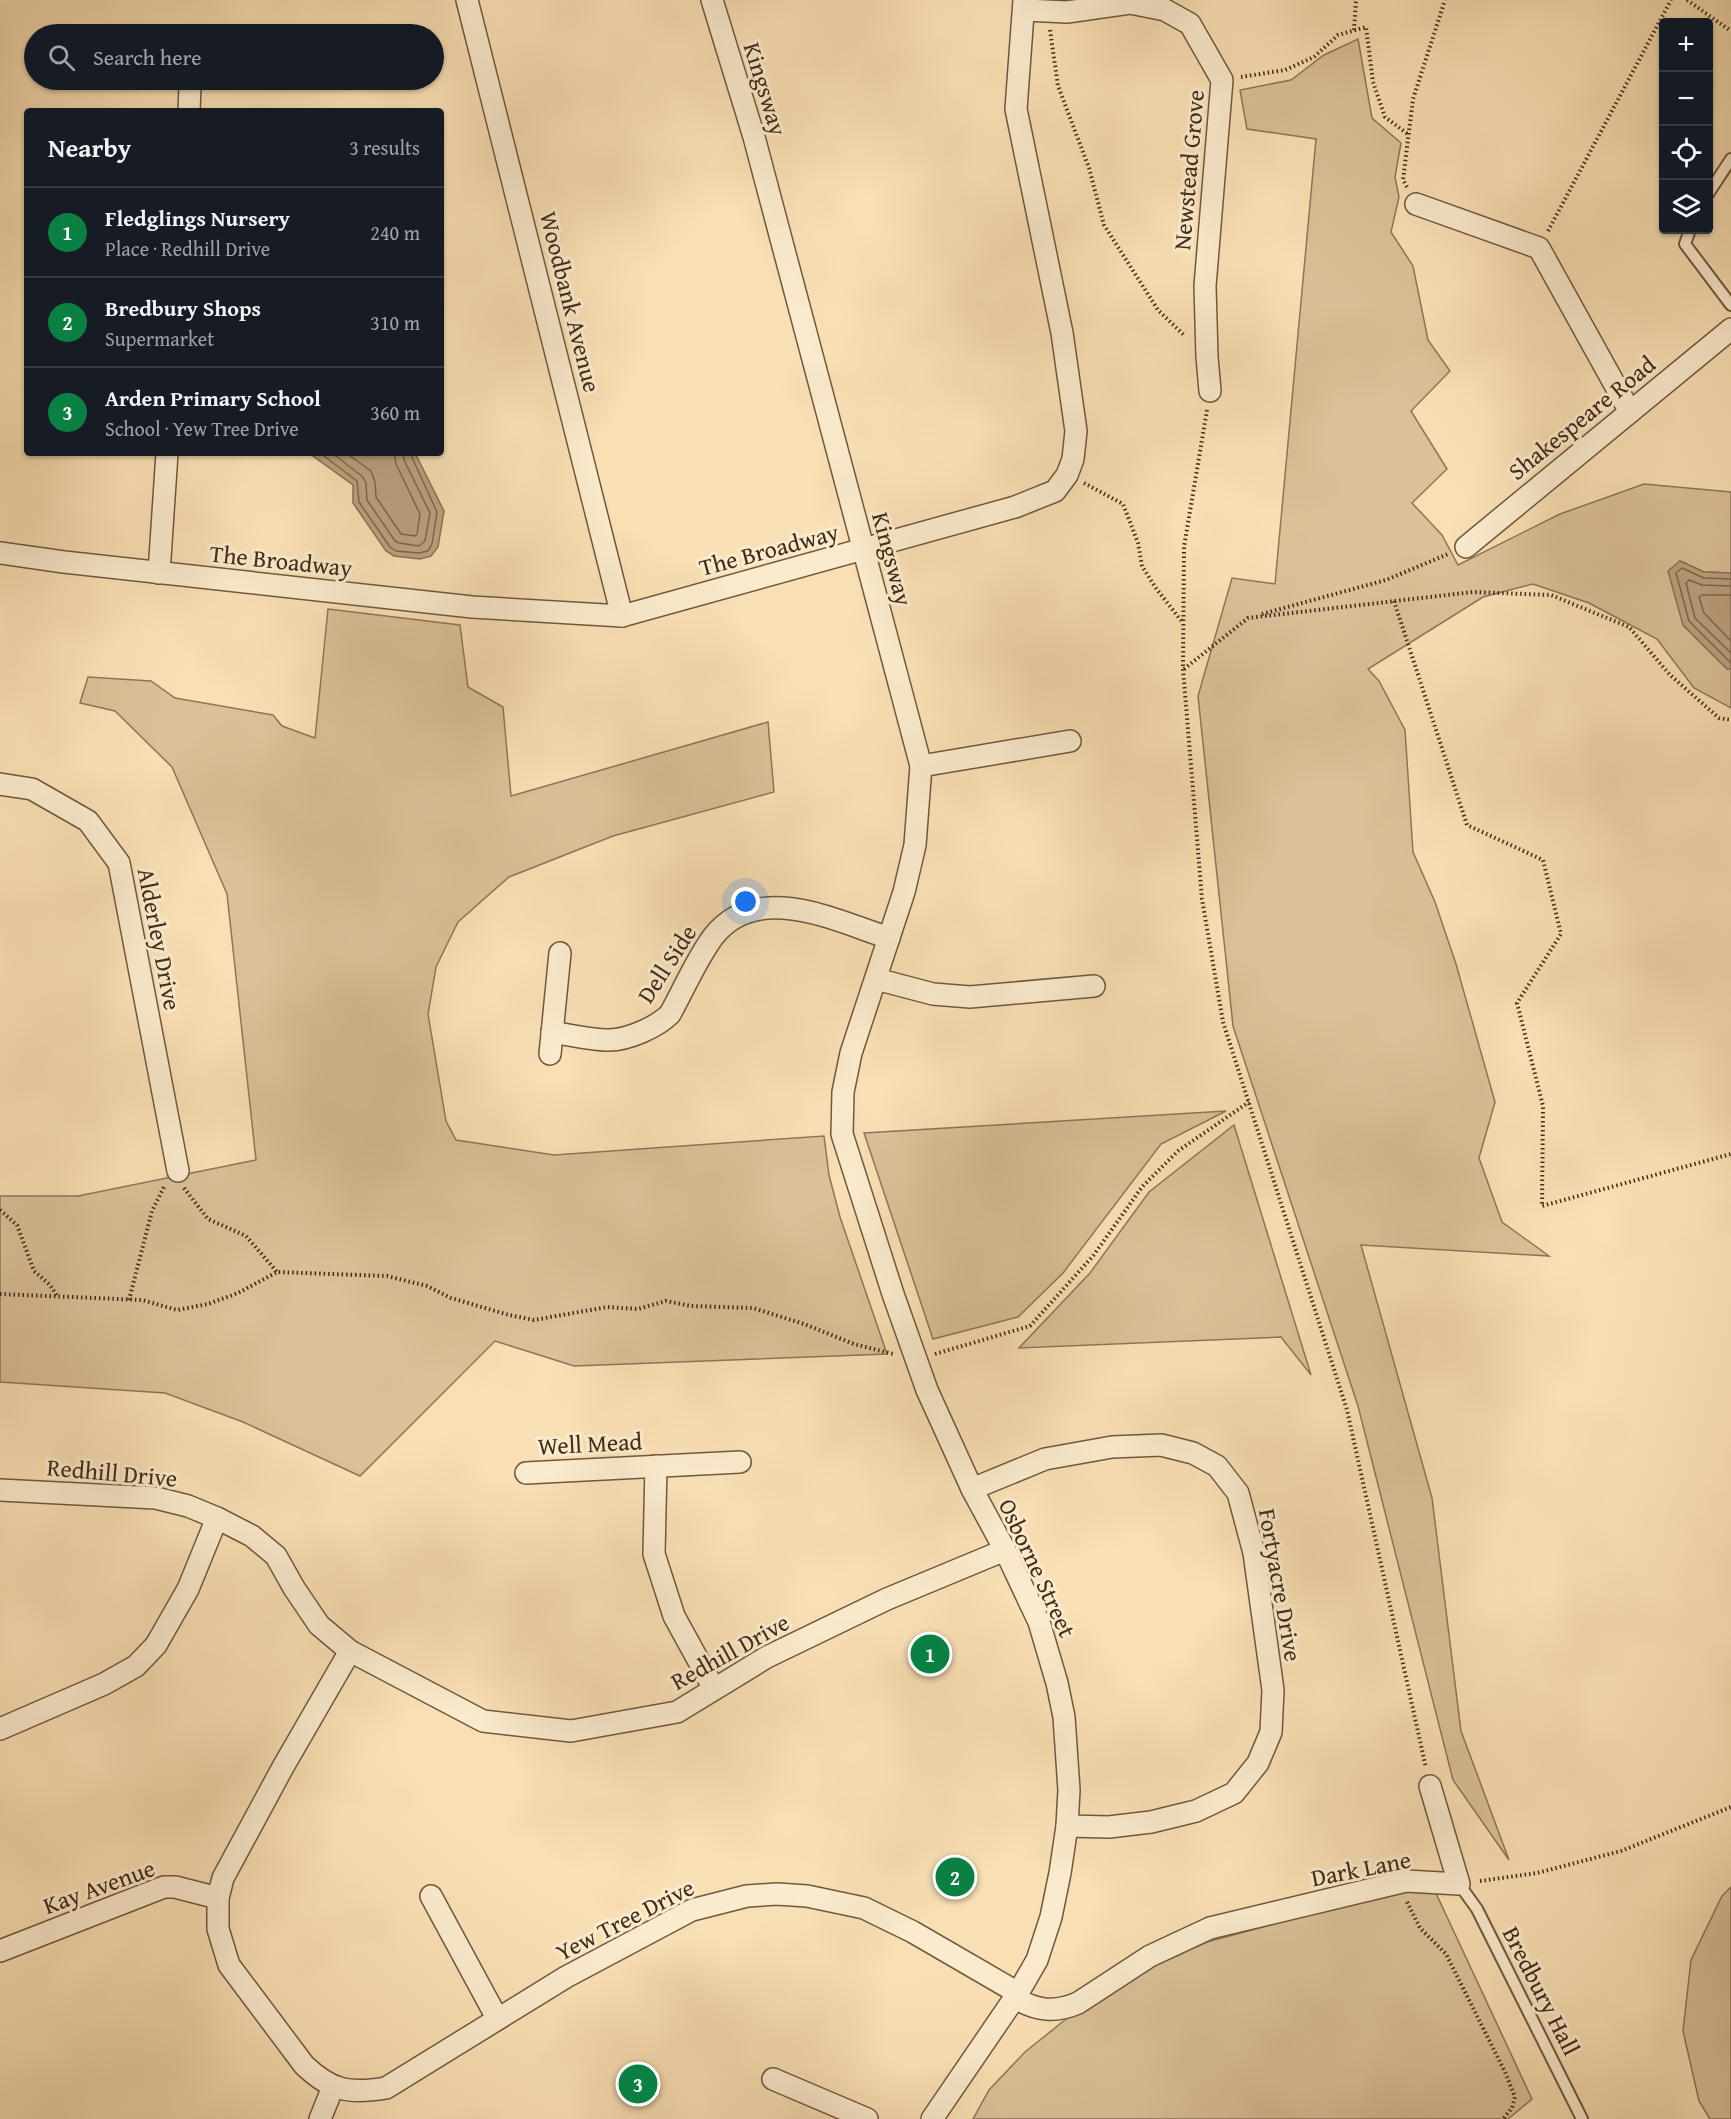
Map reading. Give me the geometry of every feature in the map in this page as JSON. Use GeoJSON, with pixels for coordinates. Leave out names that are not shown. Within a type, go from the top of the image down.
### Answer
{"type":"FeatureCollection","features":[{"type":"Feature","properties":{"kind":"street","name":"Woodbank Avenue"},"geometry":{"type":"LineString","coordinates":[[467,0],[622,616]]}},
{"type":"Feature","properties":{"kind":"street","name":"Kingsway"},"geometry":{"type":"LineString","coordinates":[[712,0],[754,137],[921,766],[915,845],[904,892],[851,1053],[843,1092],[842,1134]]}},
{"type":"Feature","properties":{"kind":"street","name":"Newstead Grove"},"geometry":{"type":"LineString","coordinates":[[1025,5],[1047,12],[1066,12],[1130,3],[1165,10],[1190,24],[1222,80],[1205,286],[1210,391]]}},
{"type":"Feature","properties":{"kind":"street"},"geometry":{"type":"LineString","coordinates":[[1025,5],[1016,109],[1062,333],[1075,420],[1074,459],[1067,475]]}},
{"type":"Feature","properties":{"kind":"street"},"geometry":{"type":"LineString","coordinates":[[189,108],[190,90]]}},
{"type":"Feature","properties":{"kind":"street"},"geometry":{"type":"LineString","coordinates":[[1416,204],[1539,248],[1630,412]]}},
{"type":"Feature","properties":{"kind":"street","name":"Shakespeare Road"},"geometry":{"type":"LineString","coordinates":[[1466,547],[1731,329]]}},
{"type":"Feature","properties":{"kind":"street"},"geometry":{"type":"LineString","coordinates":[[159,573],[167,456]]}},
{"type":"Feature","properties":{"kind":"street","name":"The Broadway"},"geometry":{"type":"LineString","coordinates":[[0,553],[472,607],[622,616],[1015,507],[1054,492],[1067,475]]}},
{"type":"Feature","properties":{"kind":"street"},"geometry":{"type":"LineString","coordinates":[[921,766],[1070,741]]}},
{"type":"Feature","properties":{"kind":"street","name":"Alderley Drive"},"geometry":{"type":"LineString","coordinates":[[0,784],[32,789],[88,821],[119,863],[179,1175]]}},
{"type":"Feature","properties":{"kind":"street","name":"Dell Side"},"geometry":{"type":"LineString","coordinates":[[552,1032],[610,1040],[640,1033],[662,1022],[670,1014],[714,935],[738,916],[751,911],[775,907],[797,908],[889,938]]}},
{"type":"Feature","properties":{"kind":"street"},"geometry":{"type":"LineString","coordinates":[[550,1054],[560,954]]}},
{"type":"Feature","properties":{"kind":"street"},"geometry":{"type":"LineString","coordinates":[[876,979],[933,994],[970,997],[1094,986]]}},
{"type":"Feature","properties":{"kind":"street","name":"Osborne Street"},"geometry":{"type":"LineString","coordinates":[[842,1134],[893,1294],[927,1390],[972,1489],[1005,1550],[1039,1622],[1058,1683],[1068,1750],[1067,1826],[1051,1917],[1037,1960],[1016,1996],[932,2119]]}},
{"type":"Feature","properties":{"kind":"street","name":"Fortyacre Drive"},"geometry":{"type":"LineString","coordinates":[[972,1489],[1045,1459],[1112,1447],[1161,1445],[1193,1453],[1217,1466],[1238,1493],[1254,1553],[1273,1690],[1271,1732],[1258,1763],[1234,1793],[1196,1811],[1109,1827],[1067,1826]]}},
{"type":"Feature","properties":{"kind":"street","name":"Well Mead"},"geometry":{"type":"LineString","coordinates":[[526,1473],[740,1462]]}},
{"type":"Feature","properties":{"kind":"street","name":"Well Mead"},"geometry":{"type":"LineString","coordinates":[[656,1466],[654,1554],[674,1616],[714,1689]]}},
{"type":"Feature","properties":{"kind":"street","name":"Redhill Drive"},"geometry":{"type":"LineString","coordinates":[[0,1490],[156,1498],[188,1506],[218,1518],[252,1536],[276,1556],[319,1625],[350,1651],[483,1721],[571,1731],[676,1712],[767,1657],[887,1599],[1005,1550]]}},
{"type":"Feature","properties":{"kind":"street"},"geometry":{"type":"LineString","coordinates":[[0,1729],[104,1684],[136,1666],[156,1645],[188,1589],[218,1518]]}},
{"type":"Feature","properties":{"kind":"street","name":"Yew Tree Drive"},"geometry":{"type":"LineString","coordinates":[[350,1651],[283,1767],[223,1878],[218,1898],[218,1929],[229,1965],[304,2065],[333,2087],[356,2092],[386,2088],[566,1977],[692,1910],[747,1896],[807,1896],[864,1908],[913,1932],[1016,1996]]}},
{"type":"Feature","properties":{"kind":"street"},"geometry":{"type":"LineString","coordinates":[[1430,1786],[1459,1884]]}},
{"type":"Feature","properties":{"kind":"street","name":"Dark Lane"},"geometry":{"type":"LineString","coordinates":[[1016,1996],[1026,2005],[1042,2010],[1066,2008],[1078,2003],[1150,1956],[1210,1928],[1406,1881],[1459,1884]]}},
{"type":"Feature","properties":{"kind":"street","name":"Kay Avenue"},"geometry":{"type":"LineString","coordinates":[[0,1951],[164,1887],[175,1887],[218,1898]]}},
{"type":"Feature","properties":{"kind":"street"},"geometry":{"type":"LineString","coordinates":[[431,1896],[497,2018]]}},
{"type":"Feature","properties":{"kind":"street"},"geometry":{"type":"LineString","coordinates":[[773,2079],[867,2119]]}},
{"type":"Feature","properties":{"kind":"street"},"geometry":{"type":"LineString","coordinates":[[320,2119],[333,2087]]}},
{"type":"Feature","properties":{"kind":"lane"},"geometry":{"type":"LineString","coordinates":[[1713,186],[1731,159]]}},
{"type":"Feature","properties":{"kind":"lane"},"geometry":{"type":"LineString","coordinates":[[1689,234],[1685,244],[1731,305]]}},
{"type":"Feature","properties":{"kind":"lane","name":"Bredbury Hall"},"geometry":{"type":"LineString","coordinates":[[1459,1884],[1477,1909],[1582,2119]]}},
{"type":"Feature","properties":{"kind":"path"},"geometry":{"type":"LineString","coordinates":[[1354,30],[1356,0]]}},
{"type":"Feature","properties":{"kind":"path"},"geometry":{"type":"LineString","coordinates":[[1416,204],[1403,180],[1413,99],[1446,0]]}},
{"type":"Feature","properties":{"kind":"path"},"geometry":{"type":"LineString","coordinates":[[1539,248],[1671,0]]}},
{"type":"Feature","properties":{"kind":"path"},"geometry":{"type":"LineString","coordinates":[[1687,0],[1731,31]]}},
{"type":"Feature","properties":{"kind":"path"},"geometry":{"type":"LineString","coordinates":[[1047,12],[1058,86],[1089,168],[1104,225],[1158,310],[1207,357]]}},
{"type":"Feature","properties":{"kind":"path"},"geometry":{"type":"LineString","coordinates":[[1222,80],[1284,70],[1314,57],[1338,35],[1366,27],[1373,82],[1385,117],[1408,135]]}},
{"type":"Feature","properties":{"kind":"path"},"geometry":{"type":"LineString","coordinates":[[1210,391],[1184,548],[1183,669],[1202,899],[1223,1022],[1347,1410],[1430,1786]]}},
{"type":"Feature","properties":{"kind":"path"},"geometry":{"type":"LineString","coordinates":[[1067,475],[1098,489],[1123,504],[1138,543],[1142,566],[1183,623]]}},
{"type":"Feature","properties":{"kind":"path"},"geometry":{"type":"LineString","coordinates":[[1183,669],[1248,618],[1386,580],[1466,547]]}},
{"type":"Feature","properties":{"kind":"path"},"geometry":{"type":"LineString","coordinates":[[1248,618],[1473,592],[1551,595],[1629,627],[1670,675],[1719,718],[1731,720]]}},
{"type":"Feature","properties":{"kind":"path"},"geometry":{"type":"LineString","coordinates":[[1394,601],[1467,825],[1543,860],[1561,934],[1517,1003],[1543,1106],[1542,1206],[1731,1154]]}},
{"type":"Feature","properties":{"kind":"path"},"geometry":{"type":"LineString","coordinates":[[0,1294],[142,1300],[177,1310],[208,1304],[238,1293],[277,1272],[387,1276],[428,1286],[451,1298],[508,1315],[534,1320],[607,1307],[638,1309],[666,1301],[691,1306],[753,1308],[804,1324],[854,1344],[916,1360],[1030,1326],[1093,1256],[1142,1187],[1178,1151],[1249,1102]]}},
{"type":"Feature","properties":{"kind":"path"},"geometry":{"type":"LineString","coordinates":[[129,1300],[152,1211],[165,1184],[179,1175],[186,1192],[208,1219],[246,1236],[277,1272]]}},
{"type":"Feature","properties":{"kind":"path"},"geometry":{"type":"LineString","coordinates":[[0,1210],[17,1225],[34,1271],[50,1285],[58,1297]]}},
{"type":"Feature","properties":{"kind":"path"},"geometry":{"type":"LineString","coordinates":[[1459,1884],[1537,1874],[1622,1851],[1731,1807]]}},
{"type":"Feature","properties":{"kind":"path"},"geometry":{"type":"LineString","coordinates":[[1406,1881],[1407,1902],[1413,1917],[1420,1928],[1446,1954],[1505,2072],[1515,2097],[1512,2108],[1503,2119]]}},
{"type":"Feature","properties":{"kind":"shaded area"},"geometry":{"type":"Polygon","coordinates":[[[1358,39],[1372,118],[1401,143],[1395,177],[1399,197],[1391,232],[1413,266],[1428,340],[1450,371],[1411,411],[1447,469],[1412,503],[1442,535],[1458,565],[1560,514],[1644,484],[1731,492],[1731,573],[1704,572],[1680,561],[1683,625],[1727,668],[1731,669],[1731,708],[1694,688],[1657,639],[1589,603],[1533,584],[1483,597],[1368,669],[1379,681],[1405,730],[1413,852],[1435,902],[1456,964],[1495,1102],[1479,1158],[1502,1222],[1549,1256],[1361,1245],[1432,1498],[1461,1731],[1509,1860],[1453,1780],[1358,1406],[1233,1026],[1198,696],[1232,578],[1275,584],[1316,139],[1247,129],[1240,90],[1291,80],[1324,55],[1358,39]]]}},
{"type":"Feature","properties":{"kind":"shaded area"},"geometry":{"type":"Polygon","coordinates":[[[328,609],[460,625],[468,687],[503,707],[511,796],[768,722],[774,792],[613,836],[509,877],[458,922],[436,967],[428,1014],[446,1121],[456,1140],[554,1155],[824,1136],[829,1175],[840,1217],[887,1354],[574,1366],[495,1341],[360,1476],[243,1422],[165,1393],[0,1382],[0,1196],[78,1196],[256,1160],[227,894],[172,767],[115,711],[80,703],[88,677],[151,681],[175,698],[273,715],[282,726],[315,738],[328,609]]]}},
{"type":"Feature","properties":{"kind":"shaded area"},"geometry":{"type":"Polygon","coordinates":[[[1226,1111],[1161,1144],[1063,1273],[1018,1317],[933,1339],[864,1133],[1226,1111]]]}},
{"type":"Feature","properties":{"kind":"shaded area"},"geometry":{"type":"Polygon","coordinates":[[[1234,1125],[1311,1375],[1281,1337],[1019,1348],[1090,1273],[1149,1192],[1234,1125]]]}},
{"type":"Feature","properties":{"kind":"shaded area"},"geometry":{"type":"Polygon","coordinates":[[[1731,1887],[1731,2119],[1710,2119],[1699,2101],[1683,2031],[1691,1960],[1722,1896],[1731,1887]]]}},
{"type":"Feature","properties":{"kind":"shaded area"},"geometry":{"type":"Polygon","coordinates":[[[1434,1889],[1532,2099],[1508,2119],[973,2119],[989,2090],[1025,2052],[1076,2011],[1130,1977],[1207,1942],[1315,1913],[1367,1892],[1434,1889]]]}},
{"type":"Feature","properties":{"kind":"water"},"geometry":{"type":"Polygon","coordinates":[[[313,456],[416,456],[444,511],[438,547],[431,556],[420,559],[394,556],[386,551],[353,503],[353,485],[313,456]]]}},
{"type":"Feature","properties":{"kind":"water"},"geometry":{"type":"Polygon","coordinates":[[[1680,561],[1704,572],[1731,573],[1731,669],[1727,669],[1683,625],[1668,571],[1680,561]]]}},
{"type":"Feature","properties":{"kind":"place","name":"Fledglings Nursery"},"geometry":{"type":"Point","coordinates":[930,1654]}},
{"type":"Feature","properties":{"kind":"place","name":"Bredbury Shops"},"geometry":{"type":"Point","coordinates":[955,1877]}},
{"type":"Feature","properties":{"kind":"place","name":"Arden Primary School"},"geometry":{"type":"Point","coordinates":[638,2084]}}]}
